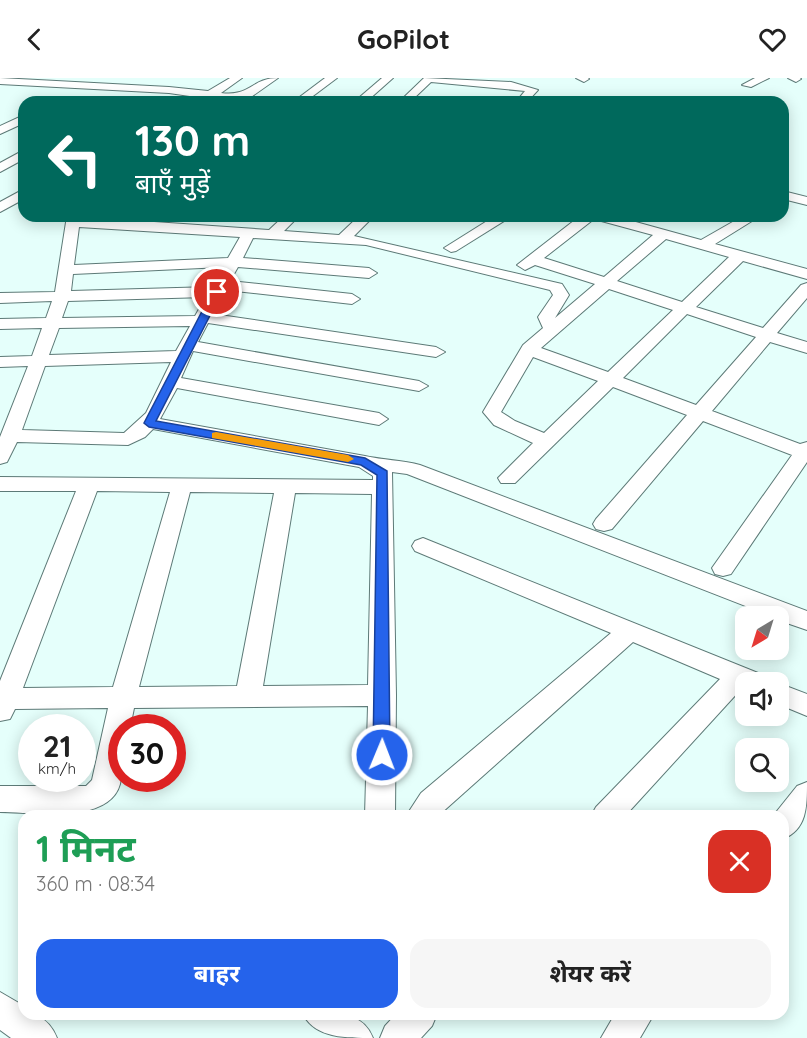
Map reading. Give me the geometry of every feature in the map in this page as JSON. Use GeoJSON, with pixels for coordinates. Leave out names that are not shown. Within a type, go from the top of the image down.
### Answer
{"type":"FeatureCollection","features":[{"type":"Feature","properties":{"kind":"street"},"geometry":{"type":"LineString","coordinates":[[123,87],[134,78]]}},
{"type":"Feature","properties":{"kind":"street"},"geometry":{"type":"LineString","coordinates":[[169,90],[180,78]]}},
{"type":"Feature","properties":{"kind":"street"},"geometry":{"type":"LineString","coordinates":[[210,95],[237,78]]}},
{"type":"Feature","properties":{"kind":"street"},"geometry":{"type":"LineString","coordinates":[[244,96],[273,78]]}},
{"type":"Feature","properties":{"kind":"street"},"geometry":{"type":"LineString","coordinates":[[306,96],[332,78]]}},
{"type":"Feature","properties":{"kind":"street"},"geometry":{"type":"LineString","coordinates":[[366,96],[388,78]]}},
{"type":"Feature","properties":{"kind":"street"},"geometry":{"type":"LineString","coordinates":[[471,96],[484,83],[499,78]]}},
{"type":"Feature","properties":{"kind":"street"},"geometry":{"type":"LineString","coordinates":[[511,86],[532,78]]}},
{"type":"Feature","properties":{"kind":"street"},"geometry":{"type":"LineString","coordinates":[[747,85],[764,78]]}},
{"type":"Feature","properties":{"kind":"street"},"geometry":{"type":"LineString","coordinates":[[411,96],[432,79],[532,90],[526,96]]}},
{"type":"Feature","properties":{"kind":"street"},"geometry":{"type":"LineString","coordinates":[[5,80],[88,82],[216,96]]}},
{"type":"Feature","properties":{"kind":"street"},"geometry":{"type":"LineString","coordinates":[[9,94],[42,81]]}},
{"type":"Feature","properties":{"kind":"street"},"geometry":{"type":"LineString","coordinates":[[64,96],[88,82]]}},
{"type":"Feature","properties":{"kind":"street"},"geometry":{"type":"LineString","coordinates":[[133,96],[146,89]]}},
{"type":"Feature","properties":{"kind":"street"},"geometry":{"type":"LineString","coordinates":[[186,96],[192,92]]}},
{"type":"Feature","properties":{"kind":"street"},"geometry":{"type":"LineString","coordinates":[[2,128],[18,121]]}},
{"type":"Feature","properties":{"kind":"street"},"geometry":{"type":"LineString","coordinates":[[2,128],[18,129]]}},
{"type":"Feature","properties":{"kind":"street"},"geometry":{"type":"LineString","coordinates":[[0,168],[18,158]]}},
{"type":"Feature","properties":{"kind":"street"},"geometry":{"type":"LineString","coordinates":[[0,208],[18,198]]}},
{"type":"Feature","properties":{"kind":"street"},"geometry":{"type":"LineString","coordinates":[[0,458],[8,431],[40,360],[62,296],[73,222]]}},
{"type":"Feature","properties":{"kind":"street"},"geometry":{"type":"LineString","coordinates":[[97,222],[388,244],[550,284],[560,291],[561,295],[546,317],[551,328]]}},
{"type":"Feature","properties":{"kind":"street"},"geometry":{"type":"LineString","coordinates":[[130,226],[135,222]]}},
{"type":"Feature","properties":{"kind":"street"},"geometry":{"type":"LineString","coordinates":[[201,230],[211,222]]}},
{"type":"Feature","properties":{"kind":"street"},"geometry":{"type":"LineString","coordinates":[[272,235],[286,222]]}},
{"type":"Feature","properties":{"kind":"street"},"geometry":{"type":"LineString","coordinates":[[343,239],[361,222]]}},
{"type":"Feature","properties":{"kind":"street"},"geometry":{"type":"LineString","coordinates":[[451,248],[494,222]]}},
{"type":"Feature","properties":{"kind":"street"},"geometry":{"type":"LineString","coordinates":[[512,275],[582,222]]}},
{"type":"Feature","properties":{"kind":"street"},"geometry":{"type":"LineString","coordinates":[[620,222],[807,274]]}},
{"type":"Feature","properties":{"kind":"street"},"geometry":{"type":"LineString","coordinates":[[703,245],[743,222]]}},
{"type":"Feature","properties":{"kind":"street"},"geometry":{"type":"LineString","coordinates":[[8,431],[128,439],[141,433],[149,423],[249,233]]}},
{"type":"Feature","properties":{"kind":"street"},"geometry":{"type":"LineString","coordinates":[[547,441],[504,423],[494,417],[492,412],[529,349],[663,234]]}},
{"type":"Feature","properties":{"kind":"street"},"geometry":{"type":"LineString","coordinates":[[508,478],[740,255]]}},
{"type":"Feature","properties":{"kind":"street"},"geometry":{"type":"LineString","coordinates":[[791,269],[807,258]]}},
{"type":"Feature","properties":{"kind":"street"},"geometry":{"type":"LineString","coordinates":[[533,259],[807,348]]}},
{"type":"Feature","properties":{"kind":"street"},"geometry":{"type":"LineString","coordinates":[[66,270],[232,262],[369,273]]}},
{"type":"Feature","properties":{"kind":"street"},"geometry":{"type":"LineString","coordinates":[[604,524],[807,288]]}},
{"type":"Feature","properties":{"kind":"street"},"geometry":{"type":"LineString","coordinates":[[0,298],[219,289],[352,299]]}},
{"type":"Feature","properties":{"kind":"street"},"geometry":{"type":"LineString","coordinates":[[0,324],[202,319],[436,352]]}},
{"type":"Feature","properties":{"kind":"street"},"geometry":{"type":"LineString","coordinates":[[529,349],[806,450],[723,568]]}},
{"type":"Feature","properties":{"kind":"street"},"geometry":{"type":"LineString","coordinates":[[0,362],[185,351],[419,386]]}},
{"type":"Feature","properties":{"kind":"street"},"geometry":{"type":"LineString","coordinates":[[170,381],[379,419]]}},
{"type":"Feature","properties":{"kind":"street"},"geometry":{"type":"LineString","coordinates":[[149,423],[365,462],[379,477],[383,695],[380,810]]}},
{"type":"Feature","properties":{"kind":"street"},"geometry":{"type":"LineString","coordinates":[[0,484],[286,486],[379,477],[396,465],[413,469],[807,621]]}},
{"type":"Feature","properties":{"kind":"street"},"geometry":{"type":"LineString","coordinates":[[88,484],[2,703],[123,697],[383,695]]}},
{"type":"Feature","properties":{"kind":"street"},"geometry":{"type":"LineString","coordinates":[[0,799],[80,800],[95,796],[105,786],[123,697],[182,485]]}},
{"type":"Feature","properties":{"kind":"street"},"geometry":{"type":"LineString","coordinates":[[248,696],[286,486]]}},
{"type":"Feature","properties":{"kind":"street"},"geometry":{"type":"LineString","coordinates":[[423,546],[735,674]]}},
{"type":"Feature","properties":{"kind":"street"},"geometry":{"type":"LineString","coordinates":[[425,810],[431,802],[630,631]]}},
{"type":"Feature","properties":{"kind":"street"},"geometry":{"type":"LineString","coordinates":[[612,810],[735,690]]}},
{"type":"Feature","properties":{"kind":"street"},"geometry":{"type":"LineString","coordinates":[[789,698],[807,705]]}},
{"type":"Feature","properties":{"kind":"street"},"geometry":{"type":"LineString","coordinates":[[789,818],[807,795]]}},
{"type":"Feature","properties":{"kind":"street"},"geometry":{"type":"LineString","coordinates":[[0,1009],[40,1038]]}},
{"type":"Feature","properties":{"kind":"street"},"geometry":{"type":"LineString","coordinates":[[329,1020],[356,1038]]}},
{"type":"Feature","properties":{"kind":"street"},"geometry":{"type":"LineString","coordinates":[[397,1038],[414,1020]]}},
{"type":"Feature","properties":{"kind":"street"},"geometry":{"type":"LineString","coordinates":[[618,1038],[632,1020]]}},
{"type":"Feature","properties":{"kind":"slow traffic"},"geometry":{"type":"LineString","coordinates":[[216,435],[348,459]]}},
{"type":"Feature","properties":{"kind":"route"},"geometry":{"type":"LineString","coordinates":[[217,292],[149,423],[365,462],[383,474],[382,755]]}}]}
